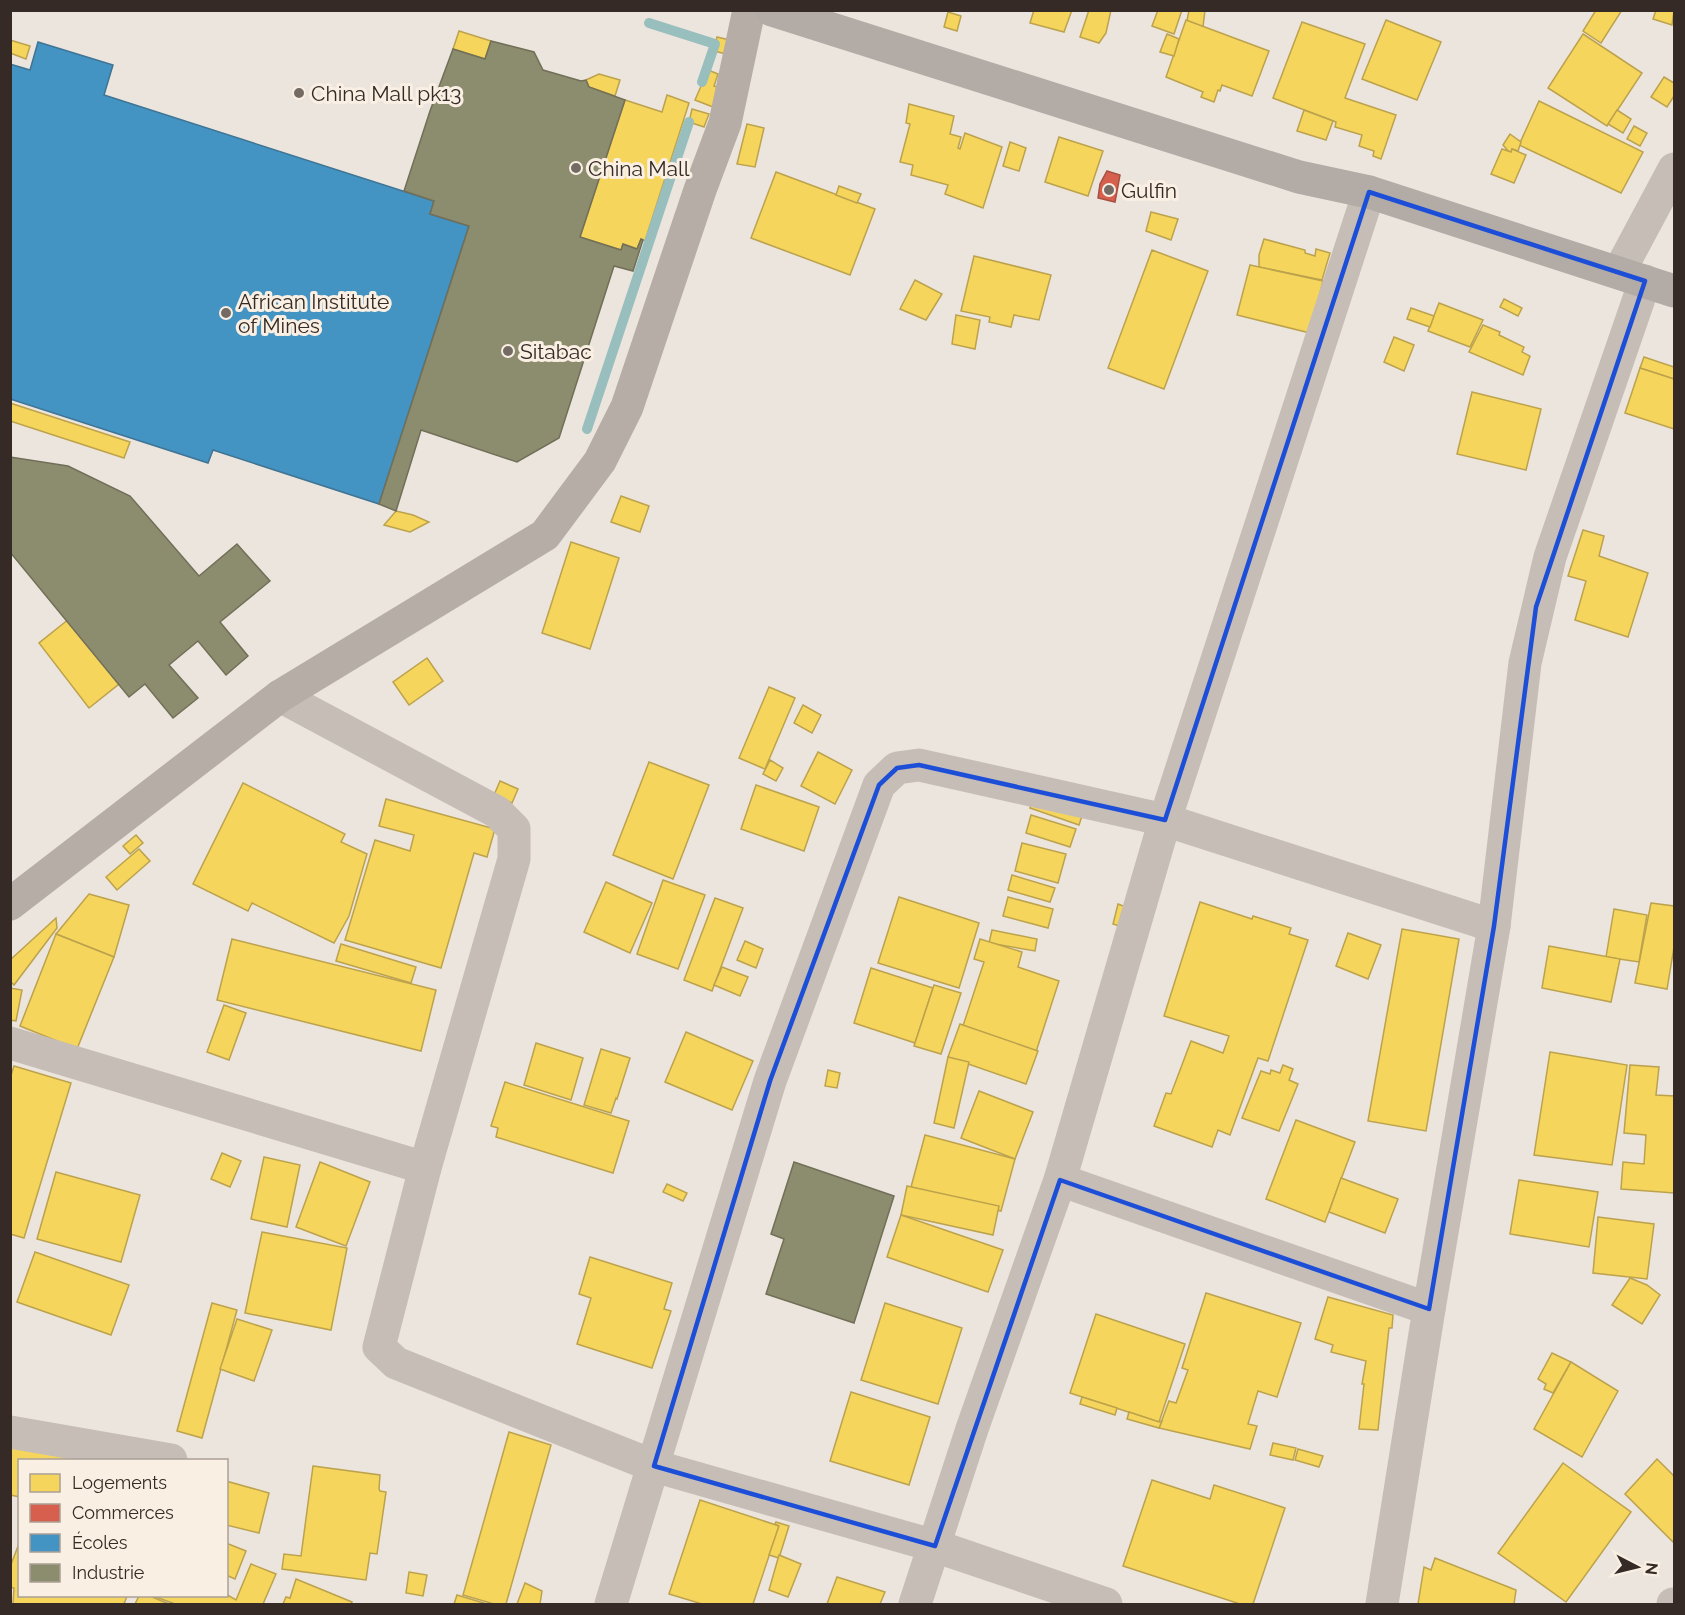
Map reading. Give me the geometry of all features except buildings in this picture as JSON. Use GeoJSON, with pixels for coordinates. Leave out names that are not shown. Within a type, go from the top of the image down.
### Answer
{"type":"FeatureCollection","features":[{"type":"Feature","properties":{"kind":"main road"},"geometry":{"type":"LineString","coordinates":[[772,10],[1299,177],[1369,192],[1646,281]]}},
{"type":"Feature","properties":{"kind":"street"},"geometry":{"type":"LineString","coordinates":[[10,904],[280,696],[545,535],[600,461],[627,407],[725,123],[749,10]]}},
{"type":"Feature","properties":{"kind":"street"},"geometry":{"type":"LineString","coordinates":[[1382,1605],[1429,1309],[1494,926],[1525,663],[1536,607],[1550,557],[1646,281],[1674,169]]}},
{"type":"Feature","properties":{"kind":"street"},"geometry":{"type":"LineString","coordinates":[[915,1605],[972,1429],[1060,1180],[1165,820],[1369,192]]}},
{"type":"Feature","properties":{"kind":"street"},"geometry":{"type":"LineString","coordinates":[[280,696],[497,812],[514,829],[514,859],[425,1168],[379,1347],[396,1363],[654,1466],[935,1546],[1106,1605]]}},
{"type":"Feature","properties":{"kind":"street"},"geometry":{"type":"LineString","coordinates":[[610,1605],[770,1081],[879,785],[897,768],[919,765],[1165,820],[1494,926]]}},
{"type":"Feature","properties":{"kind":"street"},"geometry":{"type":"LineString","coordinates":[[10,1043],[425,1168]]}},
{"type":"Feature","properties":{"kind":"street"},"geometry":{"type":"LineString","coordinates":[[1060,1180],[1429,1309]]}},
{"type":"Feature","properties":{"kind":"street"},"geometry":{"type":"LineString","coordinates":[[10,1432],[160,1459]]}},
{"type":"Feature","properties":{"kind":"highlighted area"},"geometry":{"type":"Polygon","coordinates":[[[1369,192],[1645,281],[1536,607],[1494,926],[1429,1309],[1060,1180],[935,1546],[654,1466],[770,1081],[879,785],[897,768],[919,765],[1165,820],[1369,192]]]}},
{"type":"Feature","properties":{"kind":"waterway"},"geometry":{"type":"LineString","coordinates":[[649,23],[715,44],[702,82]]}},
{"type":"Feature","properties":{"kind":"waterway"},"geometry":{"type":"LineString","coordinates":[[587,429],[689,122]]}},
{"type":"Feature","properties":{"kind":"place","name":"China Mall pk13"},"geometry":{"type":"Point","coordinates":[299,93]}},
{"type":"Feature","properties":{"kind":"place","name":"China Mall"},"geometry":{"type":"Point","coordinates":[576,168]}},
{"type":"Feature","properties":{"kind":"place","name":"Gulfin"},"geometry":{"type":"Point","coordinates":[1109,190]}},
{"type":"Feature","properties":{"kind":"place","name":"African Institute of Mines"},"geometry":{"type":"Point","coordinates":[226,313]}},
{"type":"Feature","properties":{"kind":"place","name":"Sitabac"},"geometry":{"type":"Point","coordinates":[508,351]}}]}
